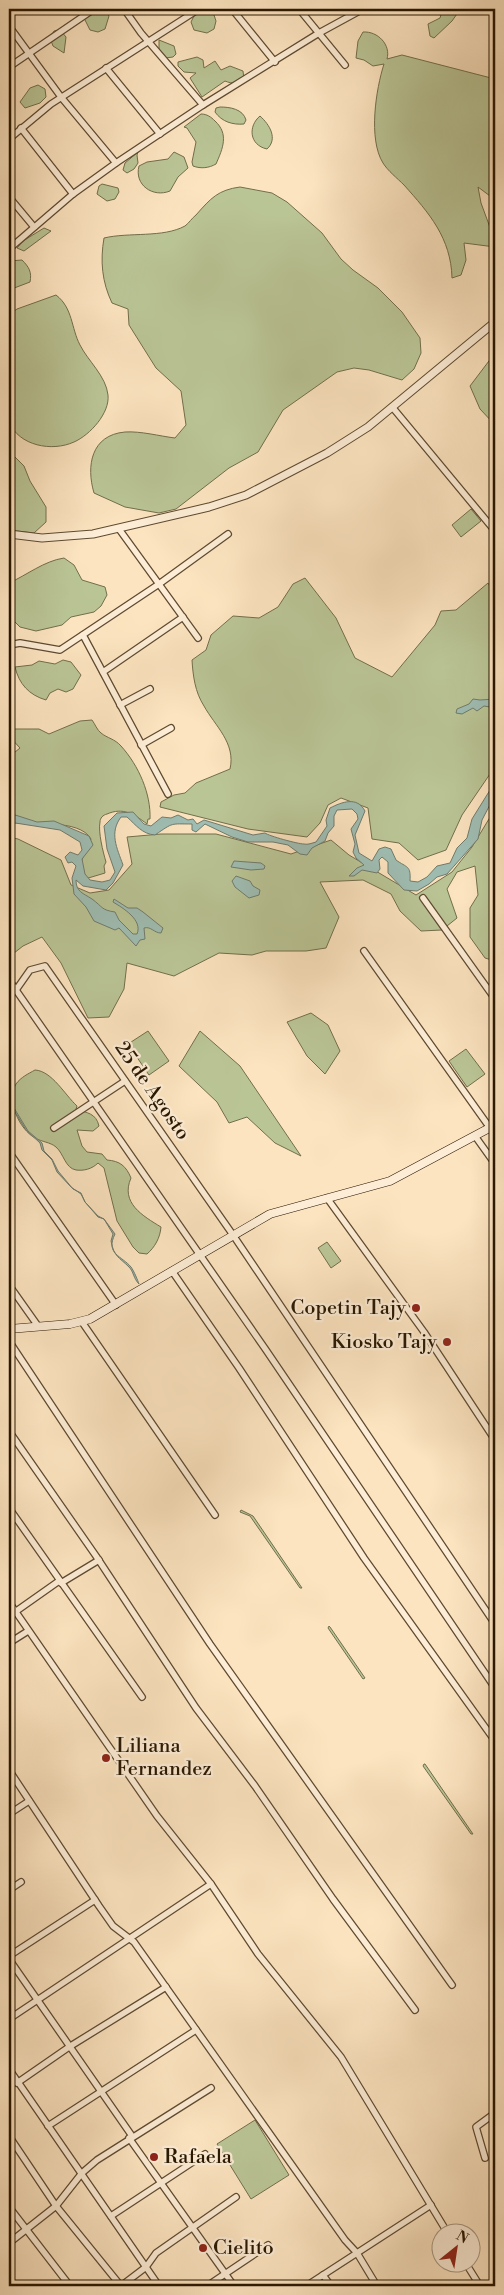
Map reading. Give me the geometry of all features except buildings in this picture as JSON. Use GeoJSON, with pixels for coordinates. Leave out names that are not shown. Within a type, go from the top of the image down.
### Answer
{"type":"FeatureCollection","features":[{"type":"Feature","properties":{"kind":"main road"},"geometry":{"type":"LineString","coordinates":[[9,1328],[82,1322],[116,1305],[233,1235],[279,1210],[390,1181],[493,1127]]}},
{"type":"Feature","properties":{"kind":"street"},"geometry":{"type":"LineString","coordinates":[[9,67],[94,9]]}},
{"type":"Feature","properties":{"kind":"street"},"geometry":{"type":"LineString","coordinates":[[124,9],[147,41],[204,105]]}},
{"type":"Feature","properties":{"kind":"street"},"geometry":{"type":"LineString","coordinates":[[9,139],[61,97],[198,9]]}},
{"type":"Feature","properties":{"kind":"street"},"geometry":{"type":"LineString","coordinates":[[232,9],[275,62]]}},
{"type":"Feature","properties":{"kind":"street"},"geometry":{"type":"LineString","coordinates":[[299,9],[345,65]]}},
{"type":"Feature","properties":{"kind":"street"},"geometry":{"type":"LineString","coordinates":[[9,249],[74,194],[116,163],[319,33],[363,9]]}},
{"type":"Feature","properties":{"kind":"street"},"geometry":{"type":"LineString","coordinates":[[9,26],[61,97],[116,163]]}},
{"type":"Feature","properties":{"kind":"street"},"geometry":{"type":"LineString","coordinates":[[106,68],[160,134]]}},
{"type":"Feature","properties":{"kind":"street"},"geometry":{"type":"LineString","coordinates":[[21,128],[74,194]]}},
{"type":"Feature","properties":{"kind":"street"},"geometry":{"type":"LineString","coordinates":[[9,197],[34,227]]}},
{"type":"Feature","properties":{"kind":"street"},"geometry":{"type":"LineString","coordinates":[[9,534],[22,537],[62,537],[119,529],[209,507],[246,495],[347,441],[393,408],[495,322]]}},
{"type":"Feature","properties":{"kind":"street"},"geometry":{"type":"LineString","coordinates":[[393,408],[495,531]]}},
{"type":"Feature","properties":{"kind":"street"},"geometry":{"type":"LineString","coordinates":[[119,529],[198,638]]}},
{"type":"Feature","properties":{"kind":"street"},"geometry":{"type":"LineString","coordinates":[[9,645],[20,643],[60,650],[160,584],[228,534]]}},
{"type":"Feature","properties":{"kind":"street"},"geometry":{"type":"LineString","coordinates":[[102,672],[183,617]]}},
{"type":"Feature","properties":{"kind":"street"},"geometry":{"type":"LineString","coordinates":[[82,635],[168,794]]}},
{"type":"Feature","properties":{"kind":"street"},"geometry":{"type":"LineString","coordinates":[[120,705],[150,688]]}},
{"type":"Feature","properties":{"kind":"street"},"geometry":{"type":"LineString","coordinates":[[141,744],[172,728]]}},
{"type":"Feature","properties":{"kind":"street"},"geometry":{"type":"LineString","coordinates":[[423,898],[495,999]]}},
{"type":"Feature","properties":{"kind":"street"},"geometry":{"type":"LineString","coordinates":[[364,951],[493,1127]]}},
{"type":"Feature","properties":{"kind":"street","name":"25 de Agosto"},"geometry":{"type":"LineString","coordinates":[[16,990],[30,970],[46,966],[233,1235],[495,1624]]}},
{"type":"Feature","properties":{"kind":"street"},"geometry":{"type":"LineString","coordinates":[[9,980],[200,1255],[495,1688]]}},
{"type":"Feature","properties":{"kind":"street"},"geometry":{"type":"LineString","coordinates":[[54,1128],[125,1081]]}},
{"type":"Feature","properties":{"kind":"street"},"geometry":{"type":"LineString","coordinates":[[475,1136],[495,1164]]}},
{"type":"Feature","properties":{"kind":"street"},"geometry":{"type":"LineString","coordinates":[[9,1152],[116,1305]]}},
{"type":"Feature","properties":{"kind":"street"},"geometry":{"type":"LineString","coordinates":[[326,1198],[424,1332],[495,1440]]}},
{"type":"Feature","properties":{"kind":"street"},"geometry":{"type":"LineString","coordinates":[[172,1271],[364,1558],[495,1741]]}},
{"type":"Feature","properties":{"kind":"street"},"geometry":{"type":"LineString","coordinates":[[9,1284],[38,1326]]}},
{"type":"Feature","properties":{"kind":"street"},"geometry":{"type":"LineString","coordinates":[[82,1322],[215,1515]]}},
{"type":"Feature","properties":{"kind":"street"},"geometry":{"type":"LineString","coordinates":[[9,1341],[210,1644],[452,1985]]}},
{"type":"Feature","properties":{"kind":"street"},"geometry":{"type":"LineString","coordinates":[[9,1431],[98,1560],[196,1708],[255,1786],[333,1899],[415,2010]]}},
{"type":"Feature","properties":{"kind":"street"},"geometry":{"type":"LineString","coordinates":[[9,1508],[142,1697]]}},
{"type":"Feature","properties":{"kind":"street"},"geometry":{"type":"LineString","coordinates":[[16,1612],[60,1582],[98,1560]]}},
{"type":"Feature","properties":{"kind":"street"},"geometry":{"type":"LineString","coordinates":[[9,1602],[157,1816],[211,1884],[258,1954],[341,2057],[441,2222]]}},
{"type":"Feature","properties":{"kind":"street"},"geometry":{"type":"LineString","coordinates":[[9,1643],[28,1631]]}},
{"type":"Feature","properties":{"kind":"street"},"geometry":{"type":"LineString","coordinates":[[9,1770],[113,1926],[130,1938],[166,1987],[345,2240],[357,2252],[377,2286]]}},
{"type":"Feature","properties":{"kind":"street"},"geometry":{"type":"LineString","coordinates":[[9,1814],[29,1801]]}},
{"type":"Feature","properties":{"kind":"street"},"geometry":{"type":"LineString","coordinates":[[9,1890],[21,1882]]}},
{"type":"Feature","properties":{"kind":"street"},"geometry":{"type":"LineString","coordinates":[[9,2019],[211,1884]]}},
{"type":"Feature","properties":{"kind":"street"},"geometry":{"type":"LineString","coordinates":[[95,1900],[9,1957],[161,2183],[234,2286]]}},
{"type":"Feature","properties":{"kind":"street"},"geometry":{"type":"LineString","coordinates":[[17,2083],[69,2047],[166,1987]]}},
{"type":"Feature","properties":{"kind":"street"},"geometry":{"type":"LineString","coordinates":[[48,2126],[196,2030]]}},
{"type":"Feature","properties":{"kind":"street"},"geometry":{"type":"LineString","coordinates":[[9,2069],[158,2286]]}},
{"type":"Feature","properties":{"kind":"street"},"geometry":{"type":"LineString","coordinates":[[9,2243],[56,2206],[82,2173],[97,2160],[210,2088]]}},
{"type":"Feature","properties":{"kind":"street"},"geometry":{"type":"LineString","coordinates":[[485,2158],[476,2127],[495,2113]]}},
{"type":"Feature","properties":{"kind":"street"},"geometry":{"type":"LineString","coordinates":[[9,2136],[56,2206],[119,2285]]}},
{"type":"Feature","properties":{"kind":"street"},"geometry":{"type":"LineString","coordinates":[[111,2216],[204,2154]]}},
{"type":"Feature","properties":{"kind":"street"},"geometry":{"type":"LineString","coordinates":[[110,2286],[119,2285],[146,2267],[156,2253],[236,2197]]}},
{"type":"Feature","properties":{"kind":"street"},"geometry":{"type":"LineString","coordinates":[[306,2286],[431,2205]]}},
{"type":"Feature","properties":{"kind":"street"},"geometry":{"type":"LineString","coordinates":[[9,2207],[70,2286]]}},
{"type":"Feature","properties":{"kind":"street"},"geometry":{"type":"LineString","coordinates":[[207,2286],[268,2245]]}},
{"type":"Feature","properties":{"kind":"street"},"geometry":{"type":"LineString","coordinates":[[471,2272],[480,2286]]}},
{"type":"Feature","properties":{"kind":"street"},"geometry":{"type":"LineString","coordinates":[[323,2275],[331,2286]]}},
{"type":"Feature","properties":{"kind":"green space"},"geometry":{"type":"Polygon","coordinates":[[[94,9],[105,10],[109,16],[105,29],[98,32],[90,30],[83,16],[94,9]]]}},
{"type":"Feature","properties":{"kind":"green space"},"geometry":{"type":"Polygon","coordinates":[[[203,9],[212,9],[216,21],[214,29],[207,33],[194,30],[191,22],[195,14],[203,9]]]}},
{"type":"Feature","properties":{"kind":"green space"},"geometry":{"type":"Polygon","coordinates":[[[429,9],[458,9],[459,11],[452,21],[434,38],[430,36],[428,24],[440,18],[441,15],[433,13],[429,9]]]}},
{"type":"Feature","properties":{"kind":"green space"},"geometry":{"type":"Polygon","coordinates":[[[58,30],[66,37],[64,53],[53,46],[50,38],[54,31],[58,30]]]}},
{"type":"Feature","properties":{"kind":"green space"},"geometry":{"type":"Polygon","coordinates":[[[363,32],[374,34],[382,40],[387,49],[387,59],[402,55],[495,79],[495,204],[490,196],[478,187],[481,203],[495,241],[495,247],[464,243],[466,260],[461,275],[452,278],[448,251],[437,227],[413,195],[385,166],[378,153],[375,114],[378,87],[384,64],[373,66],[364,60],[356,58],[358,41],[363,32]]]}},
{"type":"Feature","properties":{"kind":"green space"},"geometry":{"type":"Polygon","coordinates":[[[159,40],[174,46],[176,54],[173,57],[165,58],[159,52],[159,40]]]}},
{"type":"Feature","properties":{"kind":"green space"},"geometry":{"type":"Polygon","coordinates":[[[197,57],[203,60],[204,68],[215,61],[221,70],[230,66],[243,71],[244,79],[235,83],[225,81],[202,97],[190,78],[196,73],[184,72],[178,66],[178,62],[197,57]]]}},
{"type":"Feature","properties":{"kind":"green space"},"geometry":{"type":"Polygon","coordinates":[[[38,85],[45,89],[46,97],[40,103],[25,108],[20,102],[30,88],[38,85]]]}},
{"type":"Feature","properties":{"kind":"green space"},"geometry":{"type":"Polygon","coordinates":[[[216,108],[232,108],[242,113],[246,120],[244,124],[232,123],[221,118],[215,112],[216,108]]]}},
{"type":"Feature","properties":{"kind":"green space"},"geometry":{"type":"Polygon","coordinates":[[[201,114],[209,116],[215,121],[223,136],[221,152],[216,164],[205,168],[193,166],[196,142],[187,128],[184,127],[201,114]]]}},
{"type":"Feature","properties":{"kind":"green space"},"geometry":{"type":"Polygon","coordinates":[[[260,116],[271,132],[272,141],[267,149],[257,144],[252,135],[256,120],[260,116]]]}},
{"type":"Feature","properties":{"kind":"green space"},"geometry":{"type":"Polygon","coordinates":[[[138,152],[138,163],[134,169],[127,173],[123,170],[125,163],[138,152]]]}},
{"type":"Feature","properties":{"kind":"green space"},"geometry":{"type":"Polygon","coordinates":[[[174,152],[184,157],[188,168],[178,177],[170,191],[157,193],[146,188],[139,179],[139,166],[147,162],[168,159],[174,152]]]}},
{"type":"Feature","properties":{"kind":"green space"},"geometry":{"type":"Polygon","coordinates":[[[102,184],[118,188],[119,192],[115,199],[107,201],[97,194],[99,186],[102,184]]]}},
{"type":"Feature","properties":{"kind":"green space"},"geometry":{"type":"Polygon","coordinates":[[[240,187],[272,193],[287,202],[322,233],[341,259],[378,288],[402,312],[420,338],[421,353],[414,369],[402,380],[369,370],[354,368],[337,372],[283,410],[258,452],[229,468],[176,509],[159,513],[125,507],[94,493],[91,463],[98,446],[114,434],[125,432],[175,438],[186,425],[181,391],[156,368],[129,325],[128,309],[112,303],[103,271],[104,238],[176,230],[185,226],[215,196],[226,190],[240,187]]]}},
{"type":"Feature","properties":{"kind":"green space"},"geometry":{"type":"Polygon","coordinates":[[[44,228],[51,231],[24,251],[17,248],[23,241],[44,228]]]}},
{"type":"Feature","properties":{"kind":"green space"},"geometry":{"type":"Polygon","coordinates":[[[22,260],[31,275],[30,282],[9,290],[9,261],[22,260]]]}},
{"type":"Feature","properties":{"kind":"green space"},"geometry":{"type":"Polygon","coordinates":[[[56,295],[62,300],[69,312],[77,339],[83,351],[104,381],[107,388],[108,402],[98,423],[80,439],[65,445],[46,446],[28,442],[20,437],[9,422],[9,315],[17,309],[56,295]]]}},
{"type":"Feature","properties":{"kind":"green space"},"geometry":{"type":"Polygon","coordinates":[[[495,353],[495,425],[480,409],[470,386],[495,353]]]}},
{"type":"Feature","properties":{"kind":"green space"},"geometry":{"type":"Polygon","coordinates":[[[9,451],[24,466],[30,481],[46,507],[46,522],[34,533],[9,530],[9,451]]]}},
{"type":"Feature","properties":{"kind":"green space"},"geometry":{"type":"Polygon","coordinates":[[[471,509],[481,521],[461,537],[452,525],[471,509]]]}},
{"type":"Feature","properties":{"kind":"green space"},"geometry":{"type":"Polygon","coordinates":[[[64,558],[74,565],[82,580],[105,587],[107,595],[101,606],[94,612],[71,617],[62,625],[36,631],[20,627],[9,614],[9,583],[43,565],[64,558]]]}},
{"type":"Feature","properties":{"kind":"green space"},"geometry":{"type":"Polygon","coordinates":[[[305,578],[336,618],[355,658],[392,677],[435,625],[441,611],[456,610],[488,583],[495,596],[495,749],[492,771],[462,815],[446,850],[418,860],[399,843],[372,839],[368,808],[341,798],[328,805],[320,823],[307,837],[248,829],[160,807],[161,802],[174,795],[185,793],[196,783],[230,769],[230,751],[223,735],[198,695],[192,660],[206,650],[211,635],[233,616],[259,618],[278,607],[293,584],[305,578]]]}},
{"type":"Feature","properties":{"kind":"green space"},"geometry":{"type":"Polygon","coordinates":[[[63,660],[71,662],[81,675],[73,689],[66,692],[58,689],[50,693],[46,700],[30,692],[22,684],[15,667],[32,665],[39,661],[55,664],[63,660]]]}},
{"type":"Feature","properties":{"kind":"green space"},"geometry":{"type":"Polygon","coordinates":[[[92,720],[100,732],[119,744],[133,762],[146,790],[150,819],[148,819],[147,824],[138,817],[123,811],[103,816],[100,821],[100,831],[106,862],[104,866],[105,873],[85,879],[81,862],[91,839],[85,832],[66,825],[9,822],[9,757],[20,748],[9,736],[13,729],[39,729],[49,734],[80,721],[92,720]]]}},
{"type":"Feature","properties":{"kind":"green space"},"geometry":{"type":"Polygon","coordinates":[[[495,809],[495,961],[485,958],[470,937],[470,908],[478,895],[475,866],[457,872],[447,889],[457,918],[442,930],[421,931],[400,911],[391,894],[363,880],[320,882],[339,917],[326,948],[306,951],[266,951],[252,955],[219,953],[174,976],[127,963],[124,989],[109,1017],[88,1018],[61,963],[42,937],[23,946],[9,957],[9,837],[18,839],[61,860],[71,885],[90,893],[109,890],[132,864],[127,837],[161,834],[216,834],[291,854],[331,840],[349,855],[416,895],[452,872],[472,847],[495,809]]]}},
{"type":"Feature","properties":{"kind":"green space"},"geometry":{"type":"Polygon","coordinates":[[[311,1013],[328,1025],[340,1051],[325,1074],[307,1056],[287,1022],[311,1013]]]}},
{"type":"Feature","properties":{"kind":"green space"},"geometry":{"type":"Polygon","coordinates":[[[148,1031],[169,1061],[149,1075],[128,1044],[148,1031]]]}},
{"type":"Feature","properties":{"kind":"green space"},"geometry":{"type":"Polygon","coordinates":[[[200,1031],[240,1066],[301,1156],[275,1143],[247,1117],[229,1123],[217,1102],[179,1066],[200,1031]]]}},
{"type":"Feature","properties":{"kind":"green space"},"geometry":{"type":"Polygon","coordinates":[[[466,1049],[485,1074],[467,1087],[449,1061],[466,1049]]]}},
{"type":"Feature","properties":{"kind":"green space"},"geometry":{"type":"Polygon","coordinates":[[[35,1070],[47,1074],[53,1079],[77,1106],[76,1109],[96,1118],[99,1126],[93,1131],[77,1130],[82,1146],[87,1152],[102,1154],[107,1160],[119,1163],[127,1170],[131,1178],[128,1187],[131,1202],[147,1218],[161,1227],[157,1242],[147,1254],[139,1253],[133,1247],[117,1221],[104,1168],[98,1163],[85,1170],[72,1169],[56,1147],[29,1134],[19,1121],[13,1106],[13,1091],[20,1079],[35,1070]]]}},
{"type":"Feature","properties":{"kind":"green space"},"geometry":{"type":"Polygon","coordinates":[[[327,1242],[341,1261],[331,1268],[318,1248],[327,1242]]]}},
{"type":"Feature","properties":{"kind":"green space"},"geometry":{"type":"Polygon","coordinates":[[[241,1510],[253,1516],[302,1588],[300,1588],[250,1516],[240,1512],[241,1510]]]}},
{"type":"Feature","properties":{"kind":"green space"},"geometry":{"type":"Polygon","coordinates":[[[329,1626],[365,1678],[363,1679],[328,1628],[329,1626]]]}},
{"type":"Feature","properties":{"kind":"green space"},"geometry":{"type":"Polygon","coordinates":[[[424,1764],[473,1834],[471,1834],[423,1766],[424,1764]]]}},
{"type":"Feature","properties":{"kind":"green space"},"geometry":{"type":"Polygon","coordinates":[[[255,2120],[289,2175],[251,2199],[217,2144],[255,2120]]]}},
{"type":"Feature","properties":{"kind":"water"},"geometry":{"type":"Polygon","coordinates":[[[473,699],[495,699],[495,703],[490,707],[484,706],[477,711],[473,708],[462,714],[456,713],[457,709],[469,704],[473,699]]]}},
{"type":"Feature","properties":{"kind":"water"},"geometry":{"type":"Polygon","coordinates":[[[495,782],[495,795],[482,820],[478,839],[447,874],[437,877],[417,891],[404,890],[388,873],[388,862],[382,857],[379,860],[380,869],[377,873],[362,870],[354,876],[349,876],[357,868],[364,865],[356,858],[353,852],[355,844],[351,829],[358,819],[357,814],[352,809],[337,810],[334,816],[334,826],[328,833],[325,841],[312,848],[307,855],[300,854],[288,845],[273,842],[248,842],[232,837],[205,824],[196,832],[192,830],[192,824],[176,824],[155,835],[150,834],[140,829],[127,817],[121,817],[115,829],[115,841],[123,865],[113,883],[106,890],[83,886],[76,880],[76,884],[81,892],[102,908],[115,912],[119,920],[133,934],[137,934],[138,929],[135,919],[113,902],[114,899],[128,908],[137,908],[163,928],[161,933],[144,928],[145,939],[140,940],[136,946],[119,928],[115,930],[94,921],[86,907],[74,894],[72,878],[76,866],[72,862],[68,863],[65,857],[70,852],[78,855],[82,850],[80,842],[60,830],[9,822],[9,813],[37,822],[54,821],[89,836],[93,845],[82,859],[85,874],[90,880],[102,882],[110,880],[115,872],[107,849],[104,826],[117,813],[133,812],[144,824],[151,826],[162,817],[171,818],[178,815],[188,820],[193,819],[197,824],[204,820],[253,835],[265,833],[284,840],[307,844],[316,842],[327,826],[326,820],[330,808],[344,802],[354,802],[362,806],[365,811],[355,835],[359,853],[372,861],[379,849],[385,847],[391,849],[396,860],[409,869],[410,881],[418,882],[427,877],[437,866],[450,863],[457,848],[467,838],[472,819],[495,782]]]}},
{"type":"Feature","properties":{"kind":"water"},"geometry":{"type":"Polygon","coordinates":[[[234,861],[261,863],[265,866],[264,869],[251,870],[231,867],[234,861]]]}},
{"type":"Feature","properties":{"kind":"water"},"geometry":{"type":"Polygon","coordinates":[[[236,876],[250,881],[253,886],[260,890],[259,895],[249,898],[235,887],[232,881],[236,876]]]}},
{"type":"Feature","properties":{"kind":"water"},"geometry":{"type":"Polygon","coordinates":[[[9,1102],[28,1131],[42,1143],[44,1151],[52,1159],[58,1171],[72,1188],[57,1172],[52,1160],[42,1150],[40,1143],[26,1130],[9,1102]]]}},
{"type":"Feature","properties":{"kind":"water"},"geometry":{"type":"Polygon","coordinates":[[[104,1219],[115,1234],[112,1246],[111,1241],[113,1234],[104,1219]]]}},
{"type":"Feature","properties":{"kind":"water"},"geometry":{"type":"Polygon","coordinates":[[[116,1254],[131,1267],[139,1284],[131,1269],[116,1254]]]}},
{"type":"Feature","properties":{"kind":"place","name":"Copetin Tajy"},"geometry":{"type":"Point","coordinates":[416,1308]}},
{"type":"Feature","properties":{"kind":"place","name":"Kiosko Tajy"},"geometry":{"type":"Point","coordinates":[447,1342]}},
{"type":"Feature","properties":{"kind":"place","name":"Liliana Fernandez"},"geometry":{"type":"Point","coordinates":[106,1758]}},
{"type":"Feature","properties":{"kind":"place","name":"Rafaela"},"geometry":{"type":"Point","coordinates":[154,2157]}},
{"type":"Feature","properties":{"kind":"place","name":"Cielito"},"geometry":{"type":"Point","coordinates":[203,2248]}}]}
